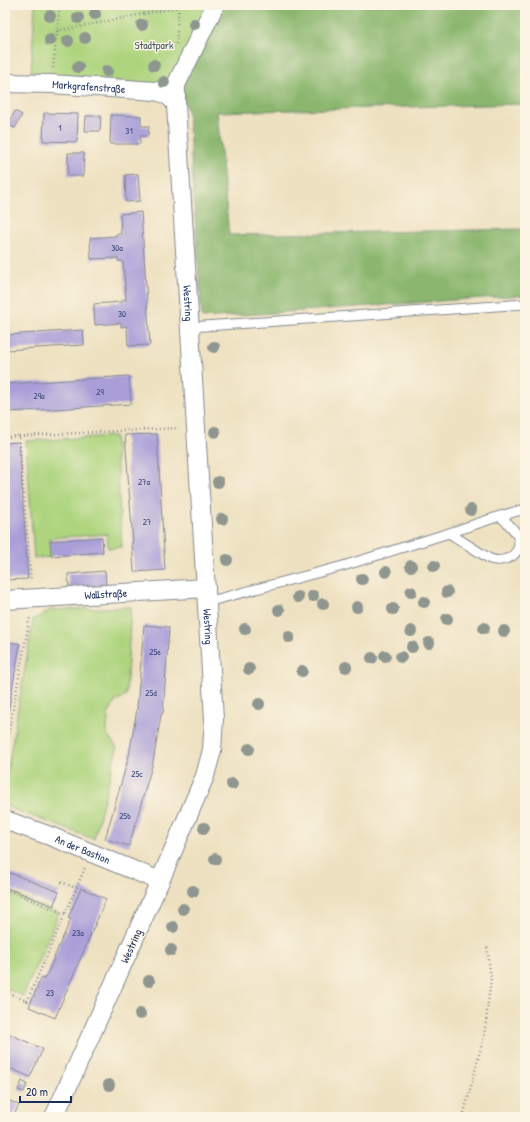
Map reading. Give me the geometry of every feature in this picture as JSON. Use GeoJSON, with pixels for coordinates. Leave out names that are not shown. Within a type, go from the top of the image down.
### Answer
{"type":"FeatureCollection","features":[{"type":"Feature","properties":{"kind":"street","name":"Westring"},"geometry":{"type":"LineString","coordinates":[[54,1117],[160,881],[205,776],[212,750],[214,719],[207,595],[174,101],[176,85],[215,5]]}},
{"type":"Feature","properties":{"kind":"street","name":"Markgrafenstraße"},"geometry":{"type":"LineString","coordinates":[[5,83],[51,84],[155,91],[164,93],[174,101]]}},
{"type":"Feature","properties":{"kind":"street","name":"Wallstraße"},"geometry":{"type":"LineString","coordinates":[[5,600],[33,598],[207,595]]}},
{"type":"Feature","properties":{"kind":"street","name":"An der Bastion"},"geometry":{"type":"LineString","coordinates":[[5,820],[50,836],[160,881]]}},
{"type":"Feature","properties":{"kind":"lane"},"geometry":{"type":"LineString","coordinates":[[190,327],[525,304]]}},
{"type":"Feature","properties":{"kind":"lane"},"geometry":{"type":"LineString","coordinates":[[207,595],[343,566],[525,509]]}},
{"type":"Feature","properties":{"kind":"lane"},"geometry":{"type":"LineString","coordinates":[[448,533],[490,559],[497,561],[504,560],[511,557],[516,551],[518,537],[514,530],[500,516]]}},
{"type":"Feature","properties":{"kind":"path"},"geometry":{"type":"LineString","coordinates":[[51,84],[60,5]]}},
{"type":"Feature","properties":{"kind":"path"},"geometry":{"type":"LineString","coordinates":[[57,31],[179,7],[179,5]]}},
{"type":"Feature","properties":{"kind":"path"},"geometry":{"type":"LineString","coordinates":[[5,437],[196,427]]}},
{"type":"Feature","properties":{"kind":"path"},"geometry":{"type":"LineString","coordinates":[[5,753],[33,598],[19,436]]}},
{"type":"Feature","properties":{"kind":"path"},"geometry":{"type":"LineString","coordinates":[[5,991],[28,1001],[91,853]]}},
{"type":"Feature","properties":{"kind":"path"},"geometry":{"type":"LineString","coordinates":[[61,882],[76,888]]}},
{"type":"Feature","properties":{"kind":"path"},"geometry":{"type":"LineString","coordinates":[[5,889],[65,914]]}},
{"type":"Feature","properties":{"kind":"path"},"geometry":{"type":"LineString","coordinates":[[463,1117],[485,1029],[491,979],[487,945]]}},
{"type":"Feature","properties":{"kind":"green space","name":"Stadtpark"},"geometry":{"type":"Polygon","coordinates":[[[35,5],[220,5],[180,87],[31,73],[35,5]]]}},
{"type":"Feature","properties":{"kind":"green space"},"geometry":{"type":"Polygon","coordinates":[[[221,5],[525,5],[525,104],[217,112],[229,235],[525,229],[525,295],[202,318],[188,113],[180,87],[221,5]]]}},
{"type":"Feature","properties":{"kind":"green space"},"geometry":{"type":"Polygon","coordinates":[[[115,436],[122,547],[108,548],[107,534],[50,538],[51,557],[34,558],[26,441],[115,436]]]}},
{"type":"Feature","properties":{"kind":"green space"},"geometry":{"type":"Polygon","coordinates":[[[131,607],[126,695],[114,703],[108,715],[107,734],[117,748],[94,839],[5,806],[5,785],[33,620],[50,610],[131,607]]]}},
{"type":"Feature","properties":{"kind":"green space"},"geometry":{"type":"Polygon","coordinates":[[[5,890],[59,913],[23,996],[5,988],[5,890]]]}},
{"type":"Feature","properties":{"kind":"building"},"geometry":{"type":"Polygon","coordinates":[[[15,111],[22,115],[15,128],[8,125],[15,111]]]}},
{"type":"Feature","properties":{"kind":"building"},"geometry":{"type":"Polygon","coordinates":[[[44,113],[78,114],[77,142],[43,141],[44,113]]]}},
{"type":"Feature","properties":{"kind":"building"},"geometry":{"type":"Polygon","coordinates":[[[111,115],[141,116],[141,126],[149,126],[148,136],[140,136],[140,144],[110,144],[111,115]]]}},
{"type":"Feature","properties":{"kind":"building"},"geometry":{"type":"Polygon","coordinates":[[[86,116],[101,116],[100,131],[85,131],[86,116]]]}},
{"type":"Feature","properties":{"kind":"building"},"geometry":{"type":"Polygon","coordinates":[[[68,153],[84,153],[83,176],[68,176],[68,153]]]}},
{"type":"Feature","properties":{"kind":"building"},"geometry":{"type":"Polygon","coordinates":[[[138,174],[140,201],[126,202],[125,175],[138,174]]]}},
{"type":"Feature","properties":{"kind":"building"},"geometry":{"type":"Polygon","coordinates":[[[141,212],[150,345],[128,346],[127,326],[121,327],[121,323],[95,325],[94,304],[121,302],[121,300],[126,300],[123,261],[118,261],[118,258],[91,259],[90,238],[116,236],[116,234],[121,234],[120,214],[141,212]]]}},
{"type":"Feature","properties":{"kind":"building"},"geometry":{"type":"Polygon","coordinates":[[[83,330],[84,345],[6,350],[5,335],[83,330]]]}},
{"type":"Feature","properties":{"kind":"building"},"geometry":{"type":"Polygon","coordinates":[[[129,376],[131,404],[9,412],[7,384],[129,376]]]}},
{"type":"Feature","properties":{"kind":"building"},"geometry":{"type":"Polygon","coordinates":[[[157,434],[165,570],[134,572],[125,435],[157,434]]]}},
{"type":"Feature","properties":{"kind":"building"},"geometry":{"type":"Polygon","coordinates":[[[19,442],[28,579],[5,580],[5,443],[19,442]]]}},
{"type":"Feature","properties":{"kind":"building"},"geometry":{"type":"Polygon","coordinates":[[[102,537],[103,552],[51,556],[50,541],[102,537]]]}},
{"type":"Feature","properties":{"kind":"building"},"geometry":{"type":"Polygon","coordinates":[[[105,571],[106,586],[69,589],[68,574],[105,571]]]}},
{"type":"Feature","properties":{"kind":"building"},"geometry":{"type":"Polygon","coordinates":[[[144,625],[169,627],[163,713],[161,715],[153,762],[129,846],[105,839],[129,756],[137,709],[144,625]]]}},
{"type":"Feature","properties":{"kind":"building"},"geometry":{"type":"Polygon","coordinates":[[[5,641],[20,644],[6,724],[5,724],[5,641]]]}},
{"type":"Feature","properties":{"kind":"building"},"geometry":{"type":"Polygon","coordinates":[[[5,871],[59,892],[53,906],[5,887],[5,871]]]}},
{"type":"Feature","properties":{"kind":"building"},"geometry":{"type":"Polygon","coordinates":[[[81,888],[106,899],[55,1018],[29,1007],[41,978],[45,979],[71,919],[68,918],[81,888]]]}},
{"type":"Feature","properties":{"kind":"building"},"geometry":{"type":"Polygon","coordinates":[[[5,1032],[43,1049],[30,1077],[5,1066],[5,1032]]]}},
{"type":"Feature","properties":{"kind":"building"},"geometry":{"type":"Polygon","coordinates":[[[22,1081],[27,1084],[24,1092],[18,1090],[22,1081]]]}},
{"type":"Feature","properties":{"kind":"building"},"geometry":{"type":"Polygon","coordinates":[[[5,1099],[19,1105],[13,1117],[5,1114],[5,1099]]]}}]}
